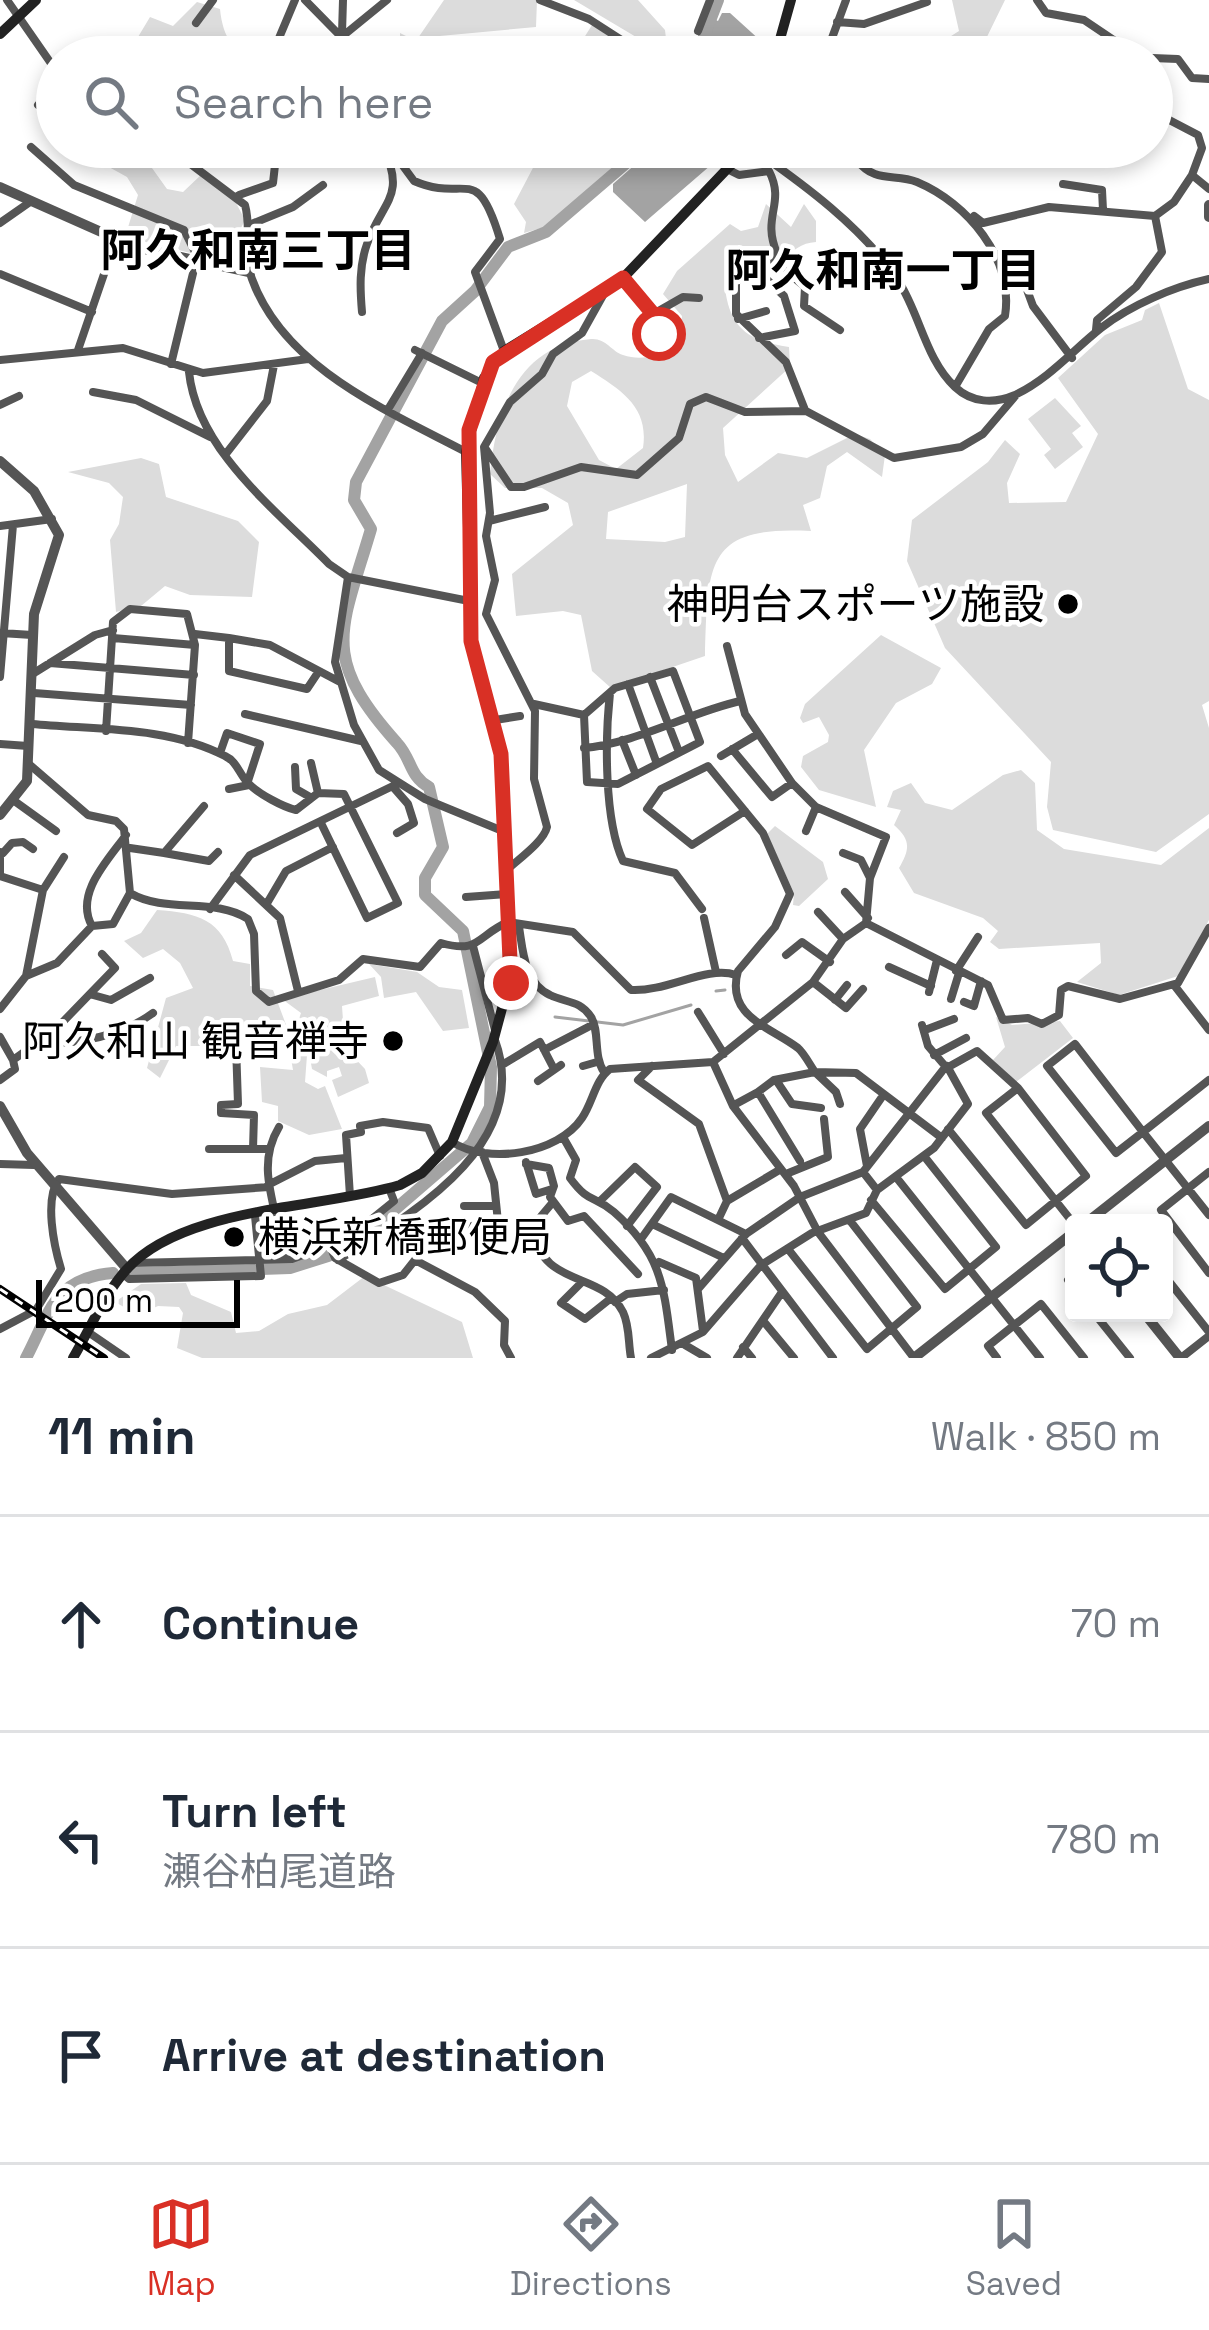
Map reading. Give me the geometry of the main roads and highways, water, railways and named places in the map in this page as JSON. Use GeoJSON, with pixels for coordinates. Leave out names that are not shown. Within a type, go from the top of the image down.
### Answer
{"type":"FeatureCollection","features":[{"type":"Feature","properties":{"kind":"main road"},"geometry":{"type":"LineString","coordinates":[[0,34],[35,0]]}},
{"type":"Feature","properties":{"kind":"main road"},"geometry":{"type":"LineString","coordinates":[[781,36],[790,0]]}},
{"type":"Feature","properties":{"kind":"main road"},"geometry":{"type":"LineString","coordinates":[[73,1358],[128,1269],[169,1237],[389,1188],[412,1179],[456,1144],[511,983],[515,925],[495,720],[473,656],[469,601],[466,452],[482,383],[504,351],[623,278],[733,168]]}},
{"type":"Feature","properties":{"kind":"waterway"},"geometry":{"type":"LineString","coordinates":[[704,36],[718,0]]}},
{"type":"Feature","properties":{"kind":"waterway"},"geometry":{"type":"LineString","coordinates":[[135,1273],[290,1268],[328,1256],[370,1231],[472,1143],[490,1107],[491,1067],[463,931],[425,895],[425,878],[443,847],[429,787],[372,713],[347,664],[345,619],[371,529],[354,500],[356,482],[442,321],[475,291],[508,247],[546,232],[621,168]]}},
{"type":"Feature","properties":{"kind":"waterway"},"geometry":{"type":"LineString","coordinates":[[716,991],[725,990]]}},
{"type":"Feature","properties":{"kind":"waterway"},"geometry":{"type":"LineString","coordinates":[[555,1017],[623,1025],[691,1005]]}},
{"type":"Feature","properties":{"kind":"waterway"},"geometry":{"type":"LineString","coordinates":[[26,1358],[66,1290],[93,1276],[113,1273]]}},
{"type":"Feature","properties":{"kind":"railway"},"geometry":{"type":"LineString","coordinates":[[0,1289],[104,1358]]}},
{"type":"Feature","properties":{"kind":"place","name":"神明台スポーツ施設"},"geometry":{"type":"Point","coordinates":[1068,604]}},
{"type":"Feature","properties":{"kind":"place","name":"阿久和山 観音禅寺"},"geometry":{"type":"Point","coordinates":[393,1041]}},
{"type":"Feature","properties":{"kind":"place","name":"横浜新橋郵便局"},"geometry":{"type":"Point","coordinates":[234,1237]}},
{"type":"Feature","properties":{"kind":"district","name":"阿久和南三丁目"},"geometry":{"type":"Point","coordinates":[258,250]}},
{"type":"Feature","properties":{"kind":"district","name":"阿久和南一丁目"},"geometry":{"type":"Point","coordinates":[883,270]}}]}
